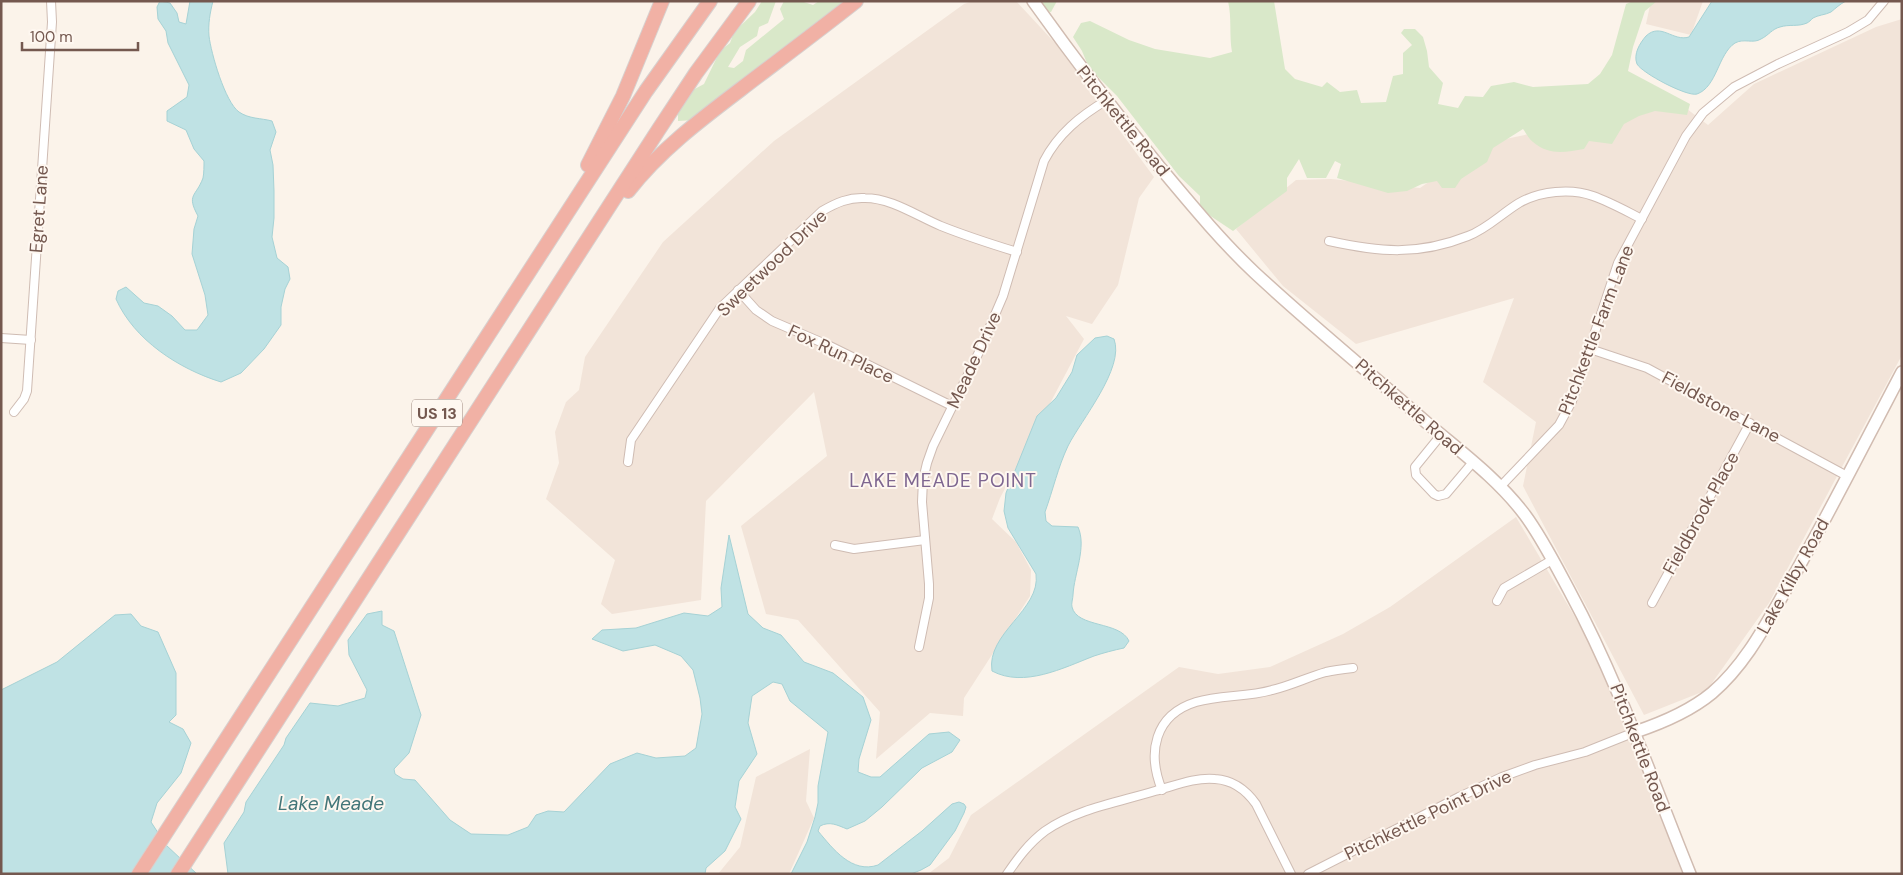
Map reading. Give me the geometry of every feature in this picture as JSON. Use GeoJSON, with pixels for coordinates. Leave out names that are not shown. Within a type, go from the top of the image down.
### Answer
{"type":"FeatureCollection","features":[{"type":"Feature","properties":{"kind":"highway"},"geometry":{"type":"LineString","coordinates":[[546,245],[623,96],[662,1]]}},
{"type":"Feature","properties":{"kind":"highway","name":"US 13"},"geometry":{"type":"LineString","coordinates":[[139,874],[646,91],[710,1]]}},
{"type":"Feature","properties":{"kind":"highway","name":"US 13"},"geometry":{"type":"LineString","coordinates":[[178,874],[227,795],[576,256],[696,73],[749,1]]}},
{"type":"Feature","properties":{"kind":"highway"},"geometry":{"type":"LineString","coordinates":[[576,256],[633,184],[666,149],[856,1]]}},
{"type":"Feature","properties":{"kind":"main road","name":"Pitchkettle Road"},"geometry":{"type":"LineString","coordinates":[[1033,1],[1077,63],[1182,195],[1254,272],[1500,486],[1525,515],[1590,630],[1614,680],[1690,874]]}},
{"type":"Feature","properties":{"kind":"main road","name":"Lake Kilby Road"},"geometry":{"type":"LineString","coordinates":[[1634,732],[1662,723],[1688,710],[1712,693],[1742,663],[1809,549],[1902,372]]}},
{"type":"Feature","properties":{"kind":"street","name":"Egret Lane"},"geometry":{"type":"LineString","coordinates":[[14,412],[24,399],[27,391],[52,22],[51,1]]}},
{"type":"Feature","properties":{"kind":"street","name":"Pitchkettle Farm Lane"},"geometry":{"type":"LineString","coordinates":[[1500,486],[1559,425],[1572,401],[1618,264],[1686,136],[1703,113],[1734,88],[1778,64],[1848,32],[1868,20],[1884,1]]}},
{"type":"Feature","properties":{"kind":"street","name":"Meade Drive"},"geometry":{"type":"LineString","coordinates":[[919,647],[930,584],[922,502],[923,480],[933,446],[1003,296],[1040,169],[1050,149],[1066,130],[1106,100]]}},
{"type":"Feature","properties":{"kind":"street"},"geometry":{"type":"LineString","coordinates":[[1329,241],[1388,251],[1412,251],[1468,236],[1488,226],[1520,203],[1550,192],[1592,196],[1642,219]]}},
{"type":"Feature","properties":{"kind":"street","name":"Sweetwood Drive"},"geometry":{"type":"LineString","coordinates":[[628,462],[631,440],[720,308],[822,211],[836,203],[853,198],[867,198],[887,202],[984,243],[1017,252]]}},
{"type":"Feature","properties":{"kind":"street","name":"Fox Run Place"},"geometry":{"type":"LineString","coordinates":[[738,290],[756,310],[772,321],[830,346],[952,406]]}},
{"type":"Feature","properties":{"kind":"street"},"geometry":{"type":"LineString","coordinates":[[1,338],[31,340]]}},
{"type":"Feature","properties":{"kind":"street","name":"Fieldstone Lane"},"geometry":{"type":"LineString","coordinates":[[1590,349],[1648,368],[1847,476]]}},
{"type":"Feature","properties":{"kind":"street","name":"Fieldbrook Place"},"geometry":{"type":"LineString","coordinates":[[1652,603],[1750,423]]}},
{"type":"Feature","properties":{"kind":"street"},"geometry":{"type":"LineString","coordinates":[[1441,434],[1415,467],[1416,475],[1434,494],[1438,496],[1446,494],[1473,462]]}},
{"type":"Feature","properties":{"kind":"street"},"geometry":{"type":"LineString","coordinates":[[835,546],[854,549],[925,540]]}},
{"type":"Feature","properties":{"kind":"street"},"geometry":{"type":"LineString","coordinates":[[1497,601],[1504,588],[1552,560]]}},
{"type":"Feature","properties":{"kind":"street"},"geometry":{"type":"LineString","coordinates":[[1162,790],[1155,769],[1155,744],[1162,726],[1184,707],[1206,700],[1271,691],[1324,672],[1353,668]]}},
{"type":"Feature","properties":{"kind":"street","name":"Pitchkettle Point Drive"},"geometry":{"type":"LineString","coordinates":[[1308,874],[1487,783],[1535,765],[1585,752],[1634,732]]}},
{"type":"Feature","properties":{"kind":"street"},"geometry":{"type":"LineString","coordinates":[[1007,874],[1032,841],[1057,824],[1108,805],[1205,778],[1226,781],[1243,789],[1256,804],[1291,874]]}},
{"type":"Feature","properties":{"kind":"shaded area"},"geometry":{"type":"Polygon","coordinates":[[[973,1],[1016,1],[1055,43],[1154,177],[1139,198],[1118,285],[1092,324],[1066,316],[1084,339],[1000,498],[992,519],[1016,542],[1031,570],[1030,596],[964,698],[963,716],[930,713],[876,759],[880,712],[798,620],[766,614],[741,526],[827,456],[814,392],[706,501],[701,600],[612,614],[601,604],[615,560],[546,499],[559,463],[555,432],[566,402],[579,390],[585,357],[663,242],[774,141],[964,4],[973,1]]]}},
{"type":"Feature","properties":{"kind":"shaded area"},"geometry":{"type":"Polygon","coordinates":[[[1651,1],[1703,1],[1691,35],[1646,24],[1651,1]]]}},
{"type":"Feature","properties":{"kind":"shaded area"},"geometry":{"type":"Polygon","coordinates":[[[1902,19],[1902,355],[1769,603],[1707,690],[1644,715],[1523,486],[1536,422],[1483,382],[1514,298],[1356,344],[1283,286],[1236,229],[1296,180],[1331,179],[1420,188],[1486,143],[1663,106],[1687,109],[1708,125],[1754,84],[1876,27],[1902,19]]]}},
{"type":"Feature","properties":{"kind":"shaded area"},"geometry":{"type":"Polygon","coordinates":[[[1516,517],[1585,634],[1621,711],[1683,874],[928,874],[949,858],[971,815],[1179,667],[1218,674],[1270,667],[1343,634],[1390,607],[1516,517]]]}},
{"type":"Feature","properties":{"kind":"shaded area"},"geometry":{"type":"Polygon","coordinates":[[[810,749],[806,801],[814,818],[789,874],[718,874],[740,847],[756,777],[810,749]]]}},
{"type":"Feature","properties":{"kind":"green space"},"geometry":{"type":"Polygon","coordinates":[[[762,1],[776,1],[768,23],[759,27],[757,36],[740,47],[728,67],[734,68],[743,61],[746,50],[784,19],[780,9],[784,1],[801,1],[813,5],[819,1],[846,1],[695,120],[678,121],[678,110],[691,91],[704,84],[720,51],[730,43],[734,32],[755,12],[762,1]]]}},
{"type":"Feature","properties":{"kind":"green space"},"geometry":{"type":"Polygon","coordinates":[[[1036,1],[1057,1],[1051,12],[1044,11],[1036,1]]]}},
{"type":"Feature","properties":{"kind":"green space"},"geometry":{"type":"Polygon","coordinates":[[[1228,1],[1274,1],[1285,69],[1295,79],[1322,87],[1327,82],[1340,92],[1357,90],[1361,103],[1386,102],[1393,76],[1403,74],[1403,53],[1412,45],[1401,33],[1404,29],[1415,29],[1423,37],[1429,67],[1443,83],[1438,104],[1458,108],[1465,96],[1483,97],[1491,86],[1514,82],[1533,87],[1588,84],[1600,74],[1612,55],[1626,4],[1633,1],[1657,1],[1645,11],[1633,47],[1628,71],[1690,104],[1687,115],[1655,111],[1639,116],[1624,124],[1612,144],[1589,141],[1584,149],[1571,151],[1558,152],[1545,149],[1532,141],[1523,129],[1493,148],[1487,162],[1461,179],[1455,188],[1442,188],[1437,181],[1422,184],[1407,191],[1388,193],[1337,178],[1341,164],[1335,161],[1326,178],[1307,178],[1299,159],[1287,178],[1287,191],[1233,231],[1200,209],[1200,196],[1179,176],[1117,96],[1089,68],[1082,51],[1073,37],[1081,23],[1090,21],[1129,40],[1155,49],[1210,58],[1232,52],[1228,1]]]}},
{"type":"Feature","properties":{"kind":"water"},"geometry":{"type":"Polygon","coordinates":[[[160,1],[170,3],[177,13],[179,22],[186,24],[190,1],[213,1],[209,36],[224,88],[234,107],[239,112],[251,117],[272,121],[276,132],[270,150],[273,165],[274,191],[272,237],[277,258],[288,267],[290,279],[285,289],[281,307],[281,325],[264,349],[241,373],[221,382],[174,361],[146,340],[124,314],[116,299],[118,291],[126,287],[144,303],[158,306],[172,316],[185,330],[197,330],[208,315],[205,295],[192,254],[194,229],[198,216],[192,199],[203,178],[204,161],[194,149],[186,130],[167,121],[167,111],[187,97],[189,85],[168,43],[166,31],[158,19],[157,7],[160,1]]]}},
{"type":"Feature","properties":{"kind":"water"},"geometry":{"type":"Polygon","coordinates":[[[1712,1],[1846,1],[1831,12],[1815,17],[1807,23],[1783,26],[1758,40],[1735,43],[1729,48],[1709,85],[1697,94],[1684,92],[1665,84],[1647,73],[1637,64],[1639,45],[1646,36],[1651,32],[1662,31],[1678,37],[1689,37],[1712,1]]]}},
{"type":"Feature","properties":{"kind":"water"},"geometry":{"type":"Polygon","coordinates":[[[1107,336],[1114,339],[1116,351],[1108,379],[1068,446],[1058,470],[1045,512],[1046,521],[1052,526],[1078,527],[1081,552],[1072,604],[1076,614],[1090,622],[1117,630],[1129,641],[1124,648],[1094,656],[1057,671],[1030,677],[1004,676],[992,671],[992,657],[997,645],[1030,599],[1035,587],[1036,574],[1008,528],[1004,511],[1006,493],[1037,416],[1056,398],[1072,372],[1077,355],[1095,338],[1107,336]]]}},
{"type":"Feature","properties":{"kind":"water","name":"Lake Meade"},"geometry":{"type":"Polygon","coordinates":[[[729,535],[748,614],[763,628],[781,635],[804,662],[833,673],[863,697],[871,720],[859,759],[858,772],[871,777],[880,777],[929,734],[949,732],[960,740],[952,752],[922,768],[865,821],[847,829],[834,824],[827,824],[820,826],[818,831],[844,858],[860,866],[869,867],[878,865],[922,831],[952,804],[959,802],[964,804],[966,807],[964,813],[955,831],[930,865],[911,874],[791,874],[807,842],[815,817],[818,803],[818,786],[828,732],[790,701],[782,684],[773,682],[752,696],[748,723],[757,754],[739,781],[735,807],[741,819],[725,851],[706,868],[705,874],[228,874],[224,843],[244,812],[246,802],[310,703],[338,706],[365,698],[367,690],[349,655],[348,640],[367,614],[382,611],[382,625],[394,631],[421,715],[409,753],[394,769],[395,774],[403,779],[415,780],[450,820],[471,834],[508,835],[528,827],[536,815],[548,811],[564,812],[610,764],[637,753],[656,758],[685,756],[696,748],[702,714],[693,670],[681,656],[655,645],[623,651],[592,639],[602,630],[636,628],[684,613],[708,616],[722,607],[721,588],[729,535]]]}},
{"type":"Feature","properties":{"kind":"water"},"geometry":{"type":"Polygon","coordinates":[[[131,614],[141,626],[158,632],[176,673],[176,715],[169,722],[183,729],[191,743],[181,773],[157,803],[151,822],[166,845],[197,874],[1,874],[1,690],[57,662],[115,615],[131,614]]]}},
{"type":"Feature","properties":{"kind":"district","name":"LAKE MEADE POINT"},"geometry":{"type":"Point","coordinates":[943,480]}}]}
